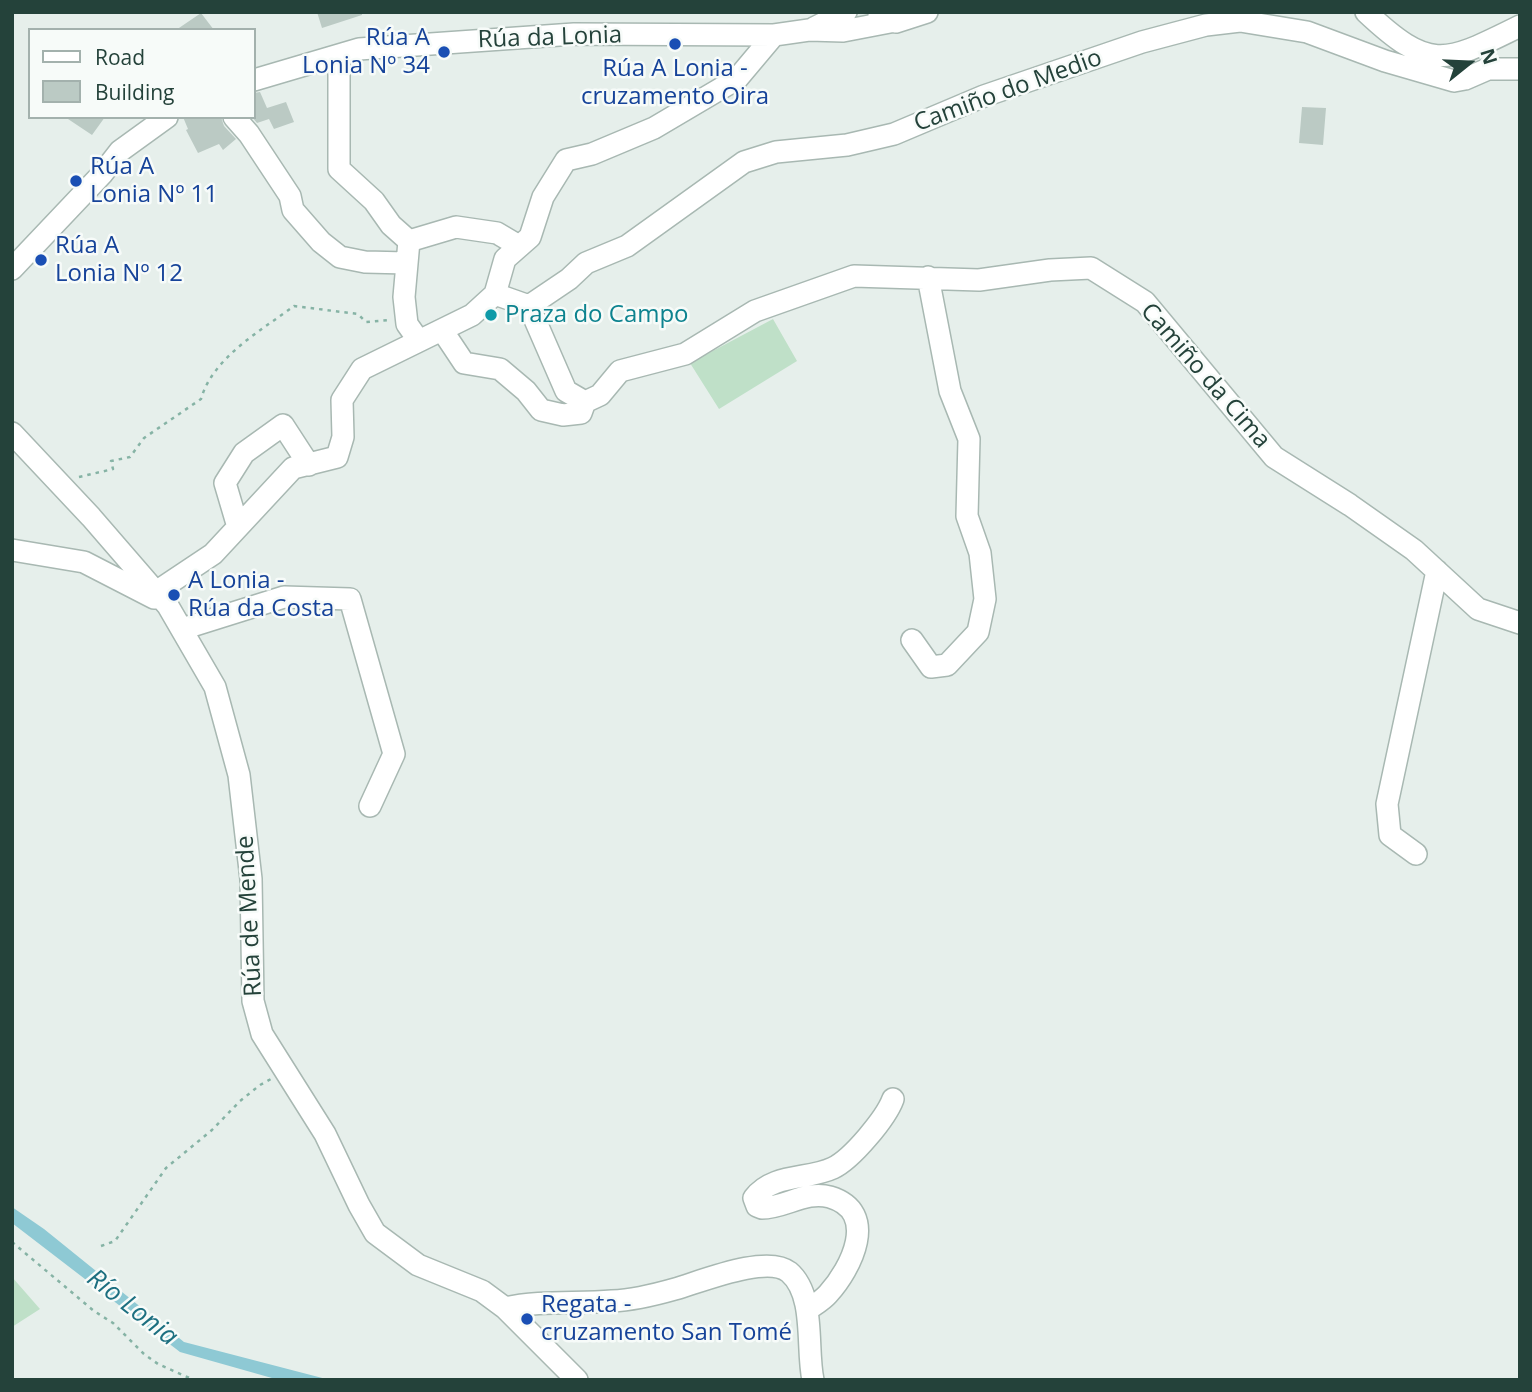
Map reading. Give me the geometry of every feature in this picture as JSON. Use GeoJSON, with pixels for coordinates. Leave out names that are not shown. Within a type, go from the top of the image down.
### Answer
{"type":"FeatureCollection","features":[{"type":"Feature","properties":{"kind":"street","name":"Rúa da Lonia"},"geometry":{"type":"LineString","coordinates":[[809,30],[846,12]]}},
{"type":"Feature","properties":{"kind":"street"},"geometry":{"type":"LineString","coordinates":[[1366,12],[1428,65],[1454,57],[1520,26]]}},
{"type":"Feature","properties":{"kind":"street","name":"Rúa da Lonia"},"geometry":{"type":"LineString","coordinates":[[256,79],[359,49],[574,34],[774,35],[809,30],[844,31],[903,15]]}},
{"type":"Feature","properties":{"kind":"street","name":"Camiño do Medio"},"geometry":{"type":"LineString","coordinates":[[529,306],[569,279],[586,263],[628,246],[744,162],[776,152],[847,145],[894,134],[984,96],[1142,42],[1206,25],[1240,21],[1307,32],[1428,65],[1454,81],[1488,69],[1520,69]]}},
{"type":"Feature","properties":{"kind":"street"},"geometry":{"type":"LineString","coordinates":[[12,550],[84,562],[162,599],[213,554],[293,468],[337,457],[343,437],[342,400],[362,369],[472,315],[495,294],[505,258],[530,237],[543,197],[566,160],[592,155],[654,128],[737,79],[774,35]]}},
{"type":"Feature","properties":{"kind":"street"},"geometry":{"type":"LineString","coordinates":[[339,55],[339,169],[374,201],[391,225],[409,241]]}},
{"type":"Feature","properties":{"kind":"street"},"geometry":{"type":"LineString","coordinates":[[12,270],[102,174],[120,151],[164,119]]}},
{"type":"Feature","properties":{"kind":"street"},"geometry":{"type":"LineString","coordinates":[[236,119],[249,134],[290,196],[293,210],[321,242],[340,257],[365,262],[407,263]]}},
{"type":"Feature","properties":{"kind":"street"},"geometry":{"type":"LineString","coordinates":[[409,241],[456,227],[497,233],[519,246]]}},
{"type":"Feature","properties":{"kind":"street"},"geometry":{"type":"LineString","coordinates":[[409,241],[404,297],[407,319],[419,341]]}},
{"type":"Feature","properties":{"kind":"street","name":"Camiño da Cima"},"geometry":{"type":"LineString","coordinates":[[442,330],[464,363],[500,369],[526,391],[541,410],[563,415],[581,413],[585,402],[600,395],[620,372],[685,354],[755,311],[854,276],[979,280],[1051,270],[1091,268],[1144,303],[1274,457],[1404,542],[1478,609],[1520,623]]}},
{"type":"Feature","properties":{"kind":"street"},"geometry":{"type":"LineString","coordinates":[[912,640],[932,667],[947,665],[978,632],[985,599],[980,553],[967,516],[969,439],[950,391],[929,277]]}},
{"type":"Feature","properties":{"kind":"street"},"geometry":{"type":"LineString","coordinates":[[495,294],[529,306],[566,391],[585,402]]}},
{"type":"Feature","properties":{"kind":"street"},"geometry":{"type":"LineString","coordinates":[[238,527],[225,483],[244,453],[283,425],[309,465]]}},
{"type":"Feature","properties":{"kind":"street","name":"Rúa de Mende"},"geometry":{"type":"LineString","coordinates":[[12,433],[162,599],[215,687],[239,775],[251,879],[253,1001],[262,1034],[337,1155],[359,1205],[375,1233],[418,1265],[482,1291],[505,1308],[577,1380]]}},
{"type":"Feature","properties":{"kind":"street"},"geometry":{"type":"LineString","coordinates":[[1416,854],[1390,835],[1387,804],[1437,571]]}},
{"type":"Feature","properties":{"kind":"street"},"geometry":{"type":"LineString","coordinates":[[182,629],[284,597],[350,599],[394,754],[370,806]]}},
{"type":"Feature","properties":{"kind":"street"},"geometry":{"type":"LineString","coordinates":[[807,1310],[827,1296],[847,1270],[856,1248],[856,1220],[851,1211],[831,1197],[806,1196],[769,1208],[757,1206],[754,1198],[763,1188],[784,1179],[835,1167],[859,1148],[893,1099]]}},
{"type":"Feature","properties":{"kind":"street"},"geometry":{"type":"LineString","coordinates":[[505,1308],[530,1303],[612,1301],[649,1297],[749,1267],[773,1266],[788,1271],[799,1284],[806,1301],[811,1375]]}},
{"type":"Feature","properties":{"kind":"path"},"geometry":{"type":"LineString","coordinates":[[58,482],[113,469],[111,461],[130,457],[144,438],[201,399],[205,385],[229,356],[294,306],[358,314],[366,322],[407,319]]}},
{"type":"Feature","properties":{"kind":"path"},"geometry":{"type":"LineString","coordinates":[[102,1246],[115,1241],[166,1168],[212,1130],[240,1101],[260,1085],[286,1072]]}},
{"type":"Feature","properties":{"kind":"path"},"geometry":{"type":"LineString","coordinates":[[12,1242],[94,1311],[113,1323],[144,1354],[158,1364],[194,1380]]}},
{"type":"Feature","properties":{"kind":"green space"},"geometry":{"type":"Polygon","coordinates":[[[773,319],[797,361],[719,409],[690,363],[773,319]]]}},
{"type":"Feature","properties":{"kind":"green space"},"geometry":{"type":"Polygon","coordinates":[[[12,1277],[40,1309],[12,1327],[12,1277]]]}},
{"type":"Feature","properties":{"kind":"water","name":"Río Lonia"},"geometry":{"type":"Polygon","coordinates":[[[12,1207],[44,1229],[184,1342],[330,1380],[279,1380],[180,1352],[12,1223],[12,1207]]]}},
{"type":"Feature","properties":{"kind":"building"},"geometry":{"type":"Polygon","coordinates":[[[317,12],[362,12],[362,15],[322,28],[317,12]]]}},
{"type":"Feature","properties":{"kind":"building"},"geometry":{"type":"Polygon","coordinates":[[[201,13],[212,28],[179,28],[201,13]]]}},
{"type":"Feature","properties":{"kind":"building"},"geometry":{"type":"Polygon","coordinates":[[[260,92],[267,108],[286,102],[294,122],[274,129],[269,119],[257,123],[254,119],[256,119],[256,93],[260,92]]]}},
{"type":"Feature","properties":{"kind":"building"},"geometry":{"type":"Polygon","coordinates":[[[1302,107],[1326,108],[1323,145],[1299,143],[1302,107]]]}},
{"type":"Feature","properties":{"kind":"building"},"geometry":{"type":"Polygon","coordinates":[[[68,119],[104,119],[92,135],[68,119]]]}},
{"type":"Feature","properties":{"kind":"building"},"geometry":{"type":"Polygon","coordinates":[[[184,119],[222,119],[224,126],[236,139],[223,150],[219,144],[198,153],[186,130],[188,129],[184,119]]]}},
{"type":"Feature","properties":{"kind":"place","name":"Rúa A Lonia - cruzamento Oira"},"geometry":{"type":"Point","coordinates":[675,44]}},
{"type":"Feature","properties":{"kind":"place","name":"Rúa A Lonia Nº 34"},"geometry":{"type":"Point","coordinates":[444,52]}},
{"type":"Feature","properties":{"kind":"place","name":"Rúa A Lonia Nº 11"},"geometry":{"type":"Point","coordinates":[76,181]}},
{"type":"Feature","properties":{"kind":"place","name":"Rúa A Lonia Nº 12"},"geometry":{"type":"Point","coordinates":[41,260]}},
{"type":"Feature","properties":{"kind":"place","name":"Praza do Campo"},"geometry":{"type":"Point","coordinates":[491,315]}},
{"type":"Feature","properties":{"kind":"place","name":"A Lonia - Rúa da Costa"},"geometry":{"type":"Point","coordinates":[174,595]}},
{"type":"Feature","properties":{"kind":"place","name":"Regata - cruzamento San Tomé"},"geometry":{"type":"Point","coordinates":[527,1319]}}]}
